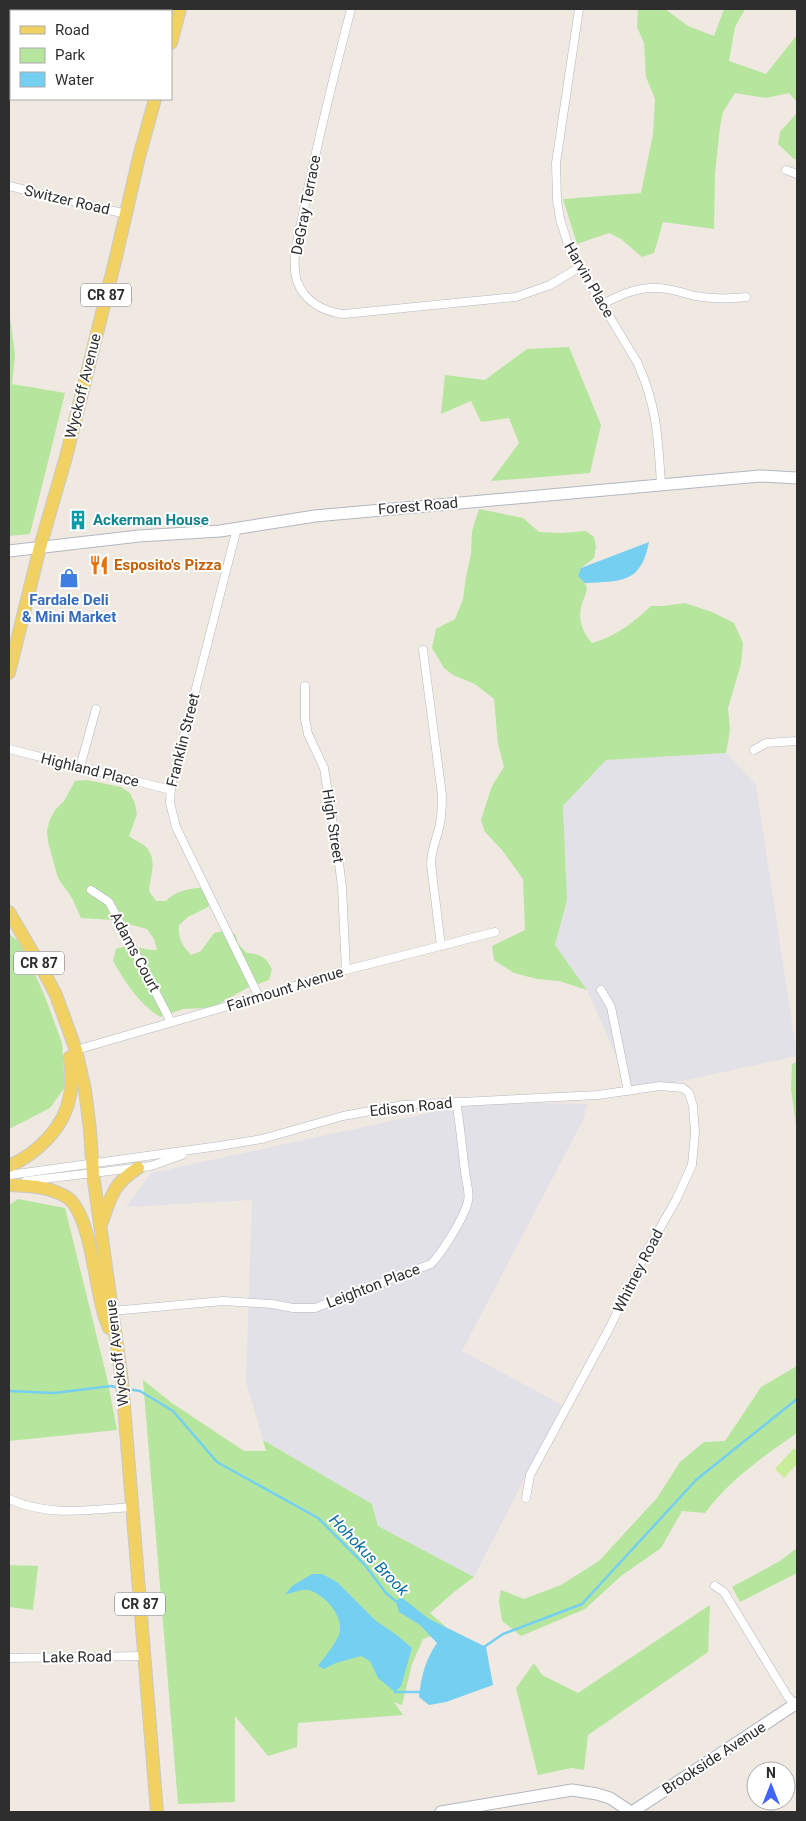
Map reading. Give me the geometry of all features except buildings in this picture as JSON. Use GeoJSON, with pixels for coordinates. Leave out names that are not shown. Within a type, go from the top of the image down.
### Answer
{"type":"FeatureCollection","features":[{"type":"Feature","properties":{"kind":"main road"},"geometry":{"type":"LineString","coordinates":[[172,40],[180,9]]}},
{"type":"Feature","properties":{"kind":"main road","name":"Wyckoff Avenue"},"geometry":{"type":"LineString","coordinates":[[9,673],[40,547],[66,457],[126,214],[138,156],[155,100]]}},
{"type":"Feature","properties":{"kind":"main road","name":"Forest Road"},"geometry":{"type":"LineString","coordinates":[[9,551],[139,536],[220,531],[315,516],[660,484],[760,476],[797,478]]}},
{"type":"Feature","properties":{"kind":"main road","name":"Wyckoff Avenue"},"geometry":{"type":"LineString","coordinates":[[9,912],[56,995],[76,1050],[87,1100],[93,1168],[122,1381],[157,1812]]}},
{"type":"Feature","properties":{"kind":"main road"},"geometry":{"type":"LineString","coordinates":[[9,1166],[36,1149],[56,1128],[62,1117],[70,1097],[72,1081],[67,1024]]}},
{"type":"Feature","properties":{"kind":"main road"},"geometry":{"type":"LineString","coordinates":[[101,1225],[112,1192],[124,1177],[138,1168]]}},
{"type":"Feature","properties":{"kind":"main road"},"geometry":{"type":"LineString","coordinates":[[9,1184],[52,1190],[68,1198],[75,1205],[83,1221],[103,1310],[117,1347]]}},
{"type":"Feature","properties":{"kind":"main road","name":"Brookside Avenue"},"geometry":{"type":"LineString","coordinates":[[631,1812],[797,1705]]}},
{"type":"Feature","properties":{"kind":"main road"},"geometry":{"type":"LineString","coordinates":[[442,1812],[572,1790],[610,1798],[631,1812]]}},
{"type":"Feature","properties":{"kind":"street","name":"DeGray Terrace"},"geometry":{"type":"LineString","coordinates":[[351,9],[310,175],[295,260],[297,280],[309,299],[324,310],[344,314],[500,300],[532,293],[550,285],[580,267]]}},
{"type":"Feature","properties":{"kind":"street","name":"Harvin Place"},"geometry":{"type":"LineString","coordinates":[[579,9],[556,163],[555,182],[558,210],[570,251],[637,362],[652,398],[658,437],[660,484]]}},
{"type":"Feature","properties":{"kind":"street"},"geometry":{"type":"LineString","coordinates":[[786,170],[797,174]]}},
{"type":"Feature","properties":{"kind":"street","name":"Switzer Road"},"geometry":{"type":"LineString","coordinates":[[9,186],[126,214]]}},
{"type":"Feature","properties":{"kind":"street"},"geometry":{"type":"LineString","coordinates":[[602,304],[623,294],[650,288],[676,290],[708,298],[746,297]]}},
{"type":"Feature","properties":{"kind":"street","name":"Franklin Street"},"geometry":{"type":"LineString","coordinates":[[237,528],[170,790],[170,803],[176,827],[259,998]]}},
{"type":"Feature","properties":{"kind":"street"},"geometry":{"type":"LineString","coordinates":[[423,650],[442,801],[438,833],[434,842],[431,864],[442,946]]}},
{"type":"Feature","properties":{"kind":"street","name":"High Street"},"geometry":{"type":"LineString","coordinates":[[305,686],[304,719],[308,734],[324,768],[338,856],[342,887],[346,970]]}},
{"type":"Feature","properties":{"kind":"street"},"geometry":{"type":"LineString","coordinates":[[80,767],[96,709]]}},
{"type":"Feature","properties":{"kind":"street"},"geometry":{"type":"LineString","coordinates":[[754,750],[766,743],[797,741]]}},
{"type":"Feature","properties":{"kind":"street","name":"Highland Place"},"geometry":{"type":"LineString","coordinates":[[9,749],[170,790]]}},
{"type":"Feature","properties":{"kind":"street","name":"Adams Court"},"geometry":{"type":"LineString","coordinates":[[91,890],[109,902],[171,1022]]}},
{"type":"Feature","properties":{"kind":"street","name":"Fairmount Avenue"},"geometry":{"type":"LineString","coordinates":[[76,1050],[259,998],[346,970],[495,932]]}},
{"type":"Feature","properties":{"kind":"street"},"geometry":{"type":"LineString","coordinates":[[601,990],[611,1007],[628,1091]]}},
{"type":"Feature","properties":{"kind":"street","name":"Whitney Road"},"geometry":{"type":"LineString","coordinates":[[526,1498],[530,1475],[610,1327],[692,1165],[695,1132],[693,1106],[689,1093],[683,1088],[674,1086],[660,1086],[628,1091]]}},
{"type":"Feature","properties":{"kind":"street","name":"Edison Road"},"geometry":{"type":"LineString","coordinates":[[9,1184],[262,1139],[343,1116],[403,1105],[598,1095],[628,1091]]}},
{"type":"Feature","properties":{"kind":"street","name":"Leighton Place"},"geometry":{"type":"LineString","coordinates":[[112,1311],[223,1301],[272,1304],[293,1308],[315,1308],[431,1264],[444,1248],[466,1208],[468,1200],[469,1192],[466,1181],[461,1124],[456,1102]]}},
{"type":"Feature","properties":{"kind":"street","name":"Edison Road"},"geometry":{"type":"LineString","coordinates":[[9,1175],[93,1168],[138,1168],[151,1166],[198,1149]]}},
{"type":"Feature","properties":{"kind":"street"},"geometry":{"type":"LineString","coordinates":[[9,1499],[29,1507],[62,1511],[131,1507]]}},
{"type":"Feature","properties":{"kind":"street"},"geometry":{"type":"LineString","coordinates":[[715,1586],[724,1592],[788,1697],[797,1705]]}},
{"type":"Feature","properties":{"kind":"street","name":"Lake Road"},"geometry":{"type":"LineString","coordinates":[[9,1658],[145,1656]]}},
{"type":"Feature","properties":{"kind":"shaded area"},"geometry":{"type":"Polygon","coordinates":[[[726,753],[756,785],[797,1056],[632,1092],[587,990],[555,945],[567,900],[563,806],[606,760],[726,753]]]}},
{"type":"Feature","properties":{"kind":"shaded area"},"geometry":{"type":"Polygon","coordinates":[[[588,1104],[582,1122],[462,1351],[562,1405],[474,1577],[378,1526],[372,1504],[263,1440],[246,1382],[252,1200],[126,1207],[151,1173],[433,1112],[445,1105],[588,1104]]]}},
{"type":"Feature","properties":{"kind":"green space"},"geometry":{"type":"Polygon","coordinates":[[[81,9],[120,9],[119,10],[81,9]]]}},
{"type":"Feature","properties":{"kind":"green space"},"geometry":{"type":"Polygon","coordinates":[[[638,9],[665,9],[688,26],[714,36],[724,9],[745,9],[735,27],[729,61],[766,74],[797,35],[797,102],[789,93],[766,98],[735,93],[723,112],[715,173],[714,229],[663,222],[654,253],[642,257],[621,239],[609,233],[577,244],[563,199],[641,193],[653,134],[655,99],[646,77],[644,43],[637,27],[638,9]]]}},
{"type":"Feature","properties":{"kind":"green space"},"geometry":{"type":"Polygon","coordinates":[[[797,113],[797,159],[794,159],[778,144],[780,132],[797,113]]]}},
{"type":"Feature","properties":{"kind":"green space"},"geometry":{"type":"Polygon","coordinates":[[[9,309],[15,355],[12,384],[65,393],[30,534],[9,536],[9,309]]]}},
{"type":"Feature","properties":{"kind":"green space"},"geometry":{"type":"Polygon","coordinates":[[[569,347],[601,425],[590,473],[491,481],[519,443],[509,418],[481,422],[471,401],[441,414],[445,375],[485,380],[527,349],[569,347]]]}},
{"type":"Feature","properties":{"kind":"green space"},"geometry":{"type":"Polygon","coordinates":[[[479,509],[523,518],[539,532],[586,531],[594,537],[596,547],[594,558],[581,568],[578,576],[587,587],[580,612],[581,623],[592,643],[609,637],[624,628],[651,606],[685,603],[712,612],[734,623],[743,643],[741,664],[728,708],[730,730],[726,753],[606,760],[563,806],[567,900],[555,945],[587,990],[559,981],[537,979],[514,973],[494,960],[492,946],[525,930],[523,879],[502,850],[485,832],[481,820],[492,786],[504,767],[498,744],[494,699],[475,684],[453,675],[444,668],[432,648],[436,629],[455,619],[463,599],[471,554],[472,531],[479,509]]]}},
{"type":"Feature","properties":{"kind":"green space"},"geometry":{"type":"Polygon","coordinates":[[[87,780],[121,787],[130,793],[137,814],[129,836],[150,852],[152,868],[149,891],[156,901],[166,901],[180,892],[206,887],[214,896],[208,907],[188,917],[179,925],[181,942],[191,955],[201,951],[214,933],[224,931],[235,934],[239,945],[247,953],[259,955],[265,959],[272,969],[269,980],[247,988],[217,1005],[206,1008],[183,1009],[160,1017],[145,1006],[128,985],[113,961],[116,949],[122,947],[132,946],[157,950],[154,939],[147,929],[113,920],[81,918],[72,898],[58,878],[48,842],[47,831],[50,819],[56,809],[64,801],[75,781],[87,780]]]}},
{"type":"Feature","properties":{"kind":"green space"},"geometry":{"type":"Polygon","coordinates":[[[9,934],[20,942],[44,994],[62,1043],[65,1087],[50,1108],[9,1129],[9,934]]]}},
{"type":"Feature","properties":{"kind":"green space"},"geometry":{"type":"Polygon","coordinates":[[[797,1062],[797,1132],[791,1089],[792,1064],[797,1062]]]}},
{"type":"Feature","properties":{"kind":"green space"},"geometry":{"type":"Polygon","coordinates":[[[18,1199],[65,1208],[107,1378],[117,1430],[9,1441],[9,1205],[18,1199]]]}},
{"type":"Feature","properties":{"kind":"green space"},"geometry":{"type":"Polygon","coordinates":[[[797,1366],[797,1433],[736,1479],[705,1513],[682,1511],[661,1548],[621,1576],[585,1609],[521,1636],[502,1621],[499,1601],[501,1590],[524,1599],[561,1585],[599,1561],[657,1498],[680,1462],[704,1442],[725,1441],[761,1387],[797,1366]]]}},
{"type":"Feature","properties":{"kind":"green space"},"geometry":{"type":"Polygon","coordinates":[[[143,1380],[172,1403],[244,1451],[266,1451],[263,1440],[372,1504],[378,1526],[474,1577],[430,1613],[446,1627],[432,1636],[423,1639],[412,1664],[402,1705],[394,1702],[403,1715],[298,1723],[297,1747],[268,1756],[235,1716],[235,1802],[178,1804],[143,1380]]]}},
{"type":"Feature","properties":{"kind":"green space"},"geometry":{"type":"Polygon","coordinates":[[[794,1448],[797,1451],[797,1464],[784,1478],[775,1469],[794,1448]]]}},
{"type":"Feature","properties":{"kind":"green space"},"geometry":{"type":"Polygon","coordinates":[[[797,1548],[797,1573],[740,1602],[732,1587],[780,1561],[797,1548]]]}},
{"type":"Feature","properties":{"kind":"green space"},"geometry":{"type":"Polygon","coordinates":[[[9,1565],[38,1566],[33,1610],[9,1607],[9,1565]]]}},
{"type":"Feature","properties":{"kind":"green space"},"geometry":{"type":"Polygon","coordinates":[[[710,1605],[708,1652],[588,1735],[584,1770],[571,1768],[538,1775],[516,1688],[534,1663],[542,1675],[578,1693],[710,1605]]]}},
{"type":"Feature","properties":{"kind":"water"},"geometry":{"type":"Polygon","coordinates":[[[649,542],[641,566],[628,578],[609,582],[585,583],[578,576],[581,568],[649,542]]]}},
{"type":"Feature","properties":{"kind":"water"},"geometry":{"type":"Polygon","coordinates":[[[312,1574],[322,1574],[337,1582],[375,1620],[412,1648],[401,1686],[395,1692],[378,1678],[370,1661],[361,1656],[336,1663],[324,1669],[318,1666],[339,1634],[340,1624],[338,1617],[330,1605],[314,1592],[302,1590],[285,1595],[292,1586],[312,1574]]]}},
{"type":"Feature","properties":{"kind":"water"},"geometry":{"type":"Polygon","coordinates":[[[401,1597],[429,1619],[486,1647],[493,1685],[446,1702],[429,1705],[419,1697],[424,1669],[437,1643],[420,1625],[399,1612],[396,1601],[401,1597]]]}},
{"type":"Feature","properties":{"kind":"waterway","name":"Hohokus Brook"},"geometry":{"type":"LineString","coordinates":[[9,1391],[54,1393],[111,1386],[119,1388]]}},
{"type":"Feature","properties":{"kind":"waterway","name":"Hohokus Brook"},"geometry":{"type":"LineString","coordinates":[[127,1389],[140,1391],[173,1411],[217,1462],[318,1518],[365,1565],[386,1593],[397,1602]]}},
{"type":"Feature","properties":{"kind":"waterway","name":"Hohokus Brook"},"geometry":{"type":"LineString","coordinates":[[484,1647],[503,1634],[582,1604],[696,1480],[797,1399]]}},
{"type":"Feature","properties":{"kind":"waterway"},"geometry":{"type":"LineString","coordinates":[[395,1692],[419,1692]]}},
{"type":"Feature","properties":{"kind":"place","name":"Ackerman House"},"geometry":{"type":"Point","coordinates":[78,520]}},
{"type":"Feature","properties":{"kind":"place","name":"Esposito's Pizza"},"geometry":{"type":"Point","coordinates":[99,565]}},
{"type":"Feature","properties":{"kind":"place","name":"Fardale Deli & Mini Market"},"geometry":{"type":"Point","coordinates":[69,578]}}]}
